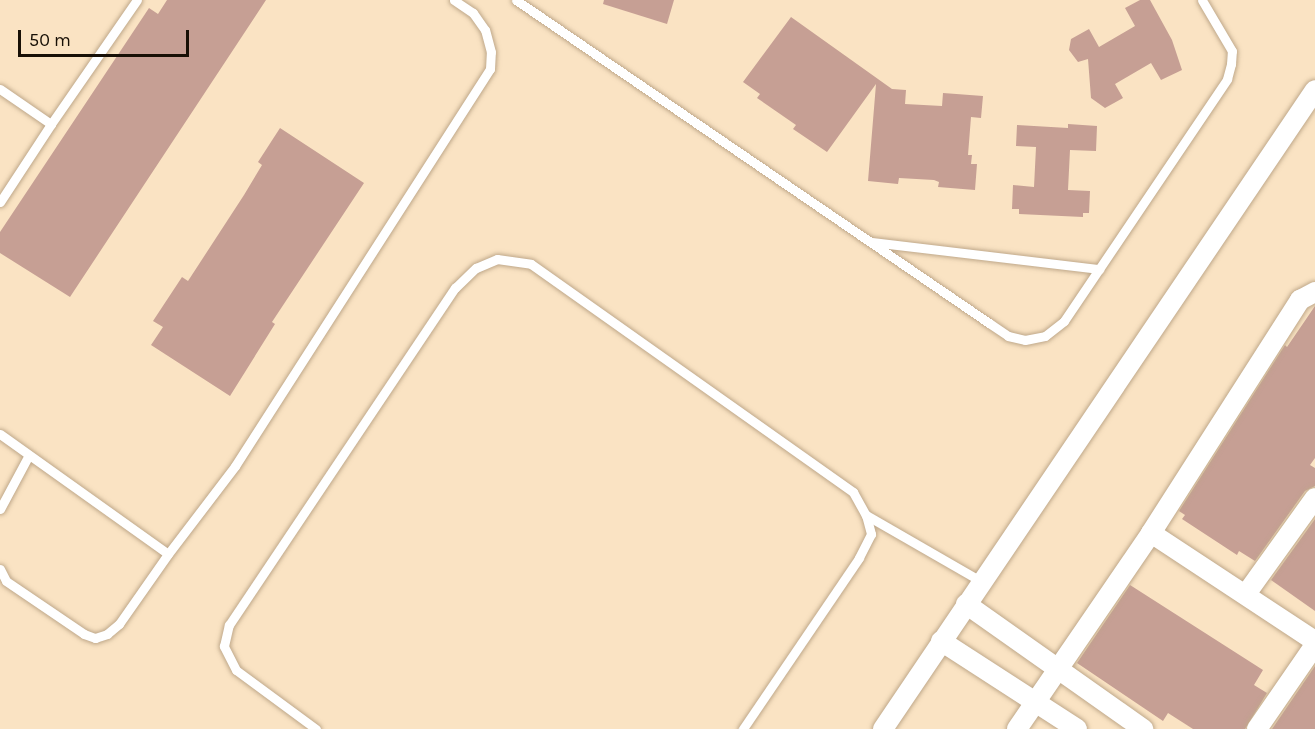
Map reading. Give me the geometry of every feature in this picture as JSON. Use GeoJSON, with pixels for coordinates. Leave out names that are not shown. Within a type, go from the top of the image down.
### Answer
{"type":"FeatureCollection","features":[{"type":"Feature","properties":{"kind":"street"},"geometry":{"type":"LineString","coordinates":[[883,729],[1315,90]]}},
{"type":"Feature","properties":{"kind":"street"},"geometry":{"type":"LineString","coordinates":[[1017,729],[1056,669],[1151,534],[1300,300],[1315,292]]}},
{"type":"Feature","properties":{"kind":"street"},"geometry":{"type":"LineString","coordinates":[[1246,594],[1315,498]]}},
{"type":"Feature","properties":{"kind":"street"},"geometry":{"type":"LineString","coordinates":[[1151,534],[1315,641]]}},
{"type":"Feature","properties":{"kind":"street"},"geometry":{"type":"LineString","coordinates":[[966,604],[1143,729]]}},
{"type":"Feature","properties":{"kind":"street"},"geometry":{"type":"LineString","coordinates":[[941,641],[1077,729]]}},
{"type":"Feature","properties":{"kind":"street"},"geometry":{"type":"LineString","coordinates":[[1257,729],[1315,645]]}},
{"type":"Feature","properties":{"kind":"lane"},"geometry":{"type":"LineString","coordinates":[[0,201],[137,0]]}},
{"type":"Feature","properties":{"kind":"lane"},"geometry":{"type":"LineString","coordinates":[[0,569],[6,581],[84,634],[96,638],[107,634],[118,624],[235,466],[489,69],[491,52],[486,30],[473,13],[454,0]]}},
{"type":"Feature","properties":{"kind":"lane"},"geometry":{"type":"LineString","coordinates":[[516,0],[1008,336],[1025,339],[1045,336],[1064,321],[1227,79],[1232,64],[1232,51],[1202,0]]}},
{"type":"Feature","properties":{"kind":"lane"},"geometry":{"type":"LineString","coordinates":[[0,89],[51,124]]}},
{"type":"Feature","properties":{"kind":"lane"},"geometry":{"type":"LineString","coordinates":[[870,242],[1099,269]]}},
{"type":"Feature","properties":{"kind":"lane"},"geometry":{"type":"LineString","coordinates":[[316,729],[236,670],[224,646],[229,625],[455,288],[476,268],[497,259],[531,264],[853,492],[866,515],[872,534],[859,558],[743,729]]}},
{"type":"Feature","properties":{"kind":"lane"},"geometry":{"type":"LineString","coordinates":[[0,434],[168,554]]}},
{"type":"Feature","properties":{"kind":"lane"},"geometry":{"type":"LineString","coordinates":[[0,509],[29,456]]}},
{"type":"Feature","properties":{"kind":"lane"},"geometry":{"type":"LineString","coordinates":[[866,515],[981,581]]}},
{"type":"Feature","properties":{"kind":"building"},"geometry":{"type":"Polygon","coordinates":[[[167,0],[266,0],[70,297],[0,253],[0,232],[149,8],[158,14],[167,0]]]}},
{"type":"Feature","properties":{"kind":"building"},"geometry":{"type":"Polygon","coordinates":[[[604,0],[674,0],[667,24],[603,4],[604,0]]]}},
{"type":"Feature","properties":{"kind":"building"},"geometry":{"type":"Polygon","coordinates":[[[1140,0],[1150,0],[1172,40],[1182,70],[1161,80],[1151,63],[1115,84],[1123,98],[1105,108],[1091,98],[1088,59],[1078,62],[1069,50],[1071,39],[1089,29],[1099,47],[1135,26],[1125,8],[1140,0]]]}},
{"type":"Feature","properties":{"kind":"building"},"geometry":{"type":"Polygon","coordinates":[[[791,17],[892,89],[906,90],[905,104],[942,106],[943,93],[983,96],[981,118],[971,117],[968,155],[972,155],[971,164],[977,164],[975,190],[938,187],[939,182],[934,180],[899,178],[898,184],[868,181],[876,84],[827,152],[793,129],[796,125],[757,98],[760,94],[743,82],[791,17]]]}},
{"type":"Feature","properties":{"kind":"building"},"geometry":{"type":"Polygon","coordinates":[[[1068,124],[1097,126],[1096,151],[1070,150],[1068,190],[1090,191],[1089,213],[1083,213],[1083,217],[1019,214],[1019,209],[1012,209],[1013,185],[1034,187],[1036,147],[1016,146],[1017,125],[1068,128],[1068,124]]]}},
{"type":"Feature","properties":{"kind":"building"},"geometry":{"type":"Polygon","coordinates":[[[280,128],[364,183],[272,322],[275,324],[230,396],[151,345],[163,327],[153,321],[182,277],[188,281],[244,195],[262,165],[258,162],[280,128]]]}},
{"type":"Feature","properties":{"kind":"building"},"geometry":{"type":"Polygon","coordinates":[[[1315,306],[1315,458],[1310,465],[1315,468],[1315,486],[1305,491],[1255,561],[1239,551],[1237,555],[1182,519],[1185,515],[1179,511],[1285,345],[1287,347],[1315,306]]]}},
{"type":"Feature","properties":{"kind":"building"},"geometry":{"type":"Polygon","coordinates":[[[1315,519],[1315,611],[1271,580],[1315,519]]]}},
{"type":"Feature","properties":{"kind":"building"},"geometry":{"type":"Polygon","coordinates":[[[1130,585],[1263,670],[1254,685],[1267,693],[1245,729],[1193,729],[1168,713],[1163,721],[1077,663],[1130,585]]]}},
{"type":"Feature","properties":{"kind":"building"},"geometry":{"type":"Polygon","coordinates":[[[1315,666],[1315,729],[1272,729],[1315,666]]]}}]}
